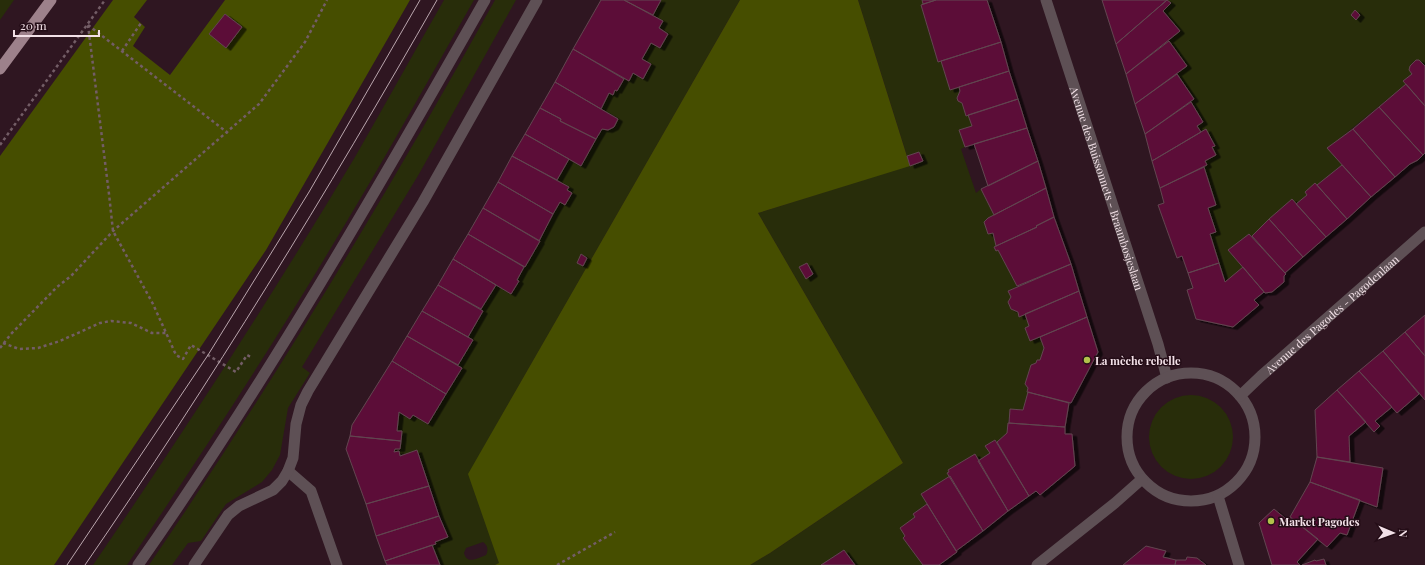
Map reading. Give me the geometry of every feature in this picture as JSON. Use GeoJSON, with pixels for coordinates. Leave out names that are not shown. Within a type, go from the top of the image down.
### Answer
{"type":"FeatureCollection","features":[{"type":"Feature","properties":{"kind":"main road"},"geometry":{"type":"LineString","coordinates":[[0,69],[51,0]]}},
{"type":"Feature","properties":{"kind":"street"},"geometry":{"type":"LineString","coordinates":[[138,565],[268,367],[347,240],[420,116],[485,0]]}},
{"type":"Feature","properties":{"kind":"street"},"geometry":{"type":"LineString","coordinates":[[194,565],[228,515],[239,506],[273,490],[282,481],[293,458],[296,424],[301,405],[308,391],[423,202],[536,0]]}},
{"type":"Feature","properties":{"kind":"street","name":"Avenue des Buissonnets - Braambosjeslaan"},"geometry":{"type":"LineString","coordinates":[[1046,0],[1167,378]]}},
{"type":"Feature","properties":{"kind":"street","name":"Avenue des Pagodes - Pagodenlaan"},"geometry":{"type":"LineString","coordinates":[[1240,396],[1425,232]]}},
{"type":"Feature","properties":{"kind":"street"},"geometry":{"type":"LineString","coordinates":[[1182,374],[1198,374],[1214,377],[1228,385],[1240,396],[1248,408],[1253,422],[1255,436],[1254,451],[1249,465],[1241,478],[1231,488],[1218,496],[1202,501],[1185,502],[1169,498],[1154,490],[1142,479],[1133,464],[1128,448],[1127,430],[1132,414],[1140,399],[1152,387],[1167,378],[1182,374]]}},
{"type":"Feature","properties":{"kind":"street"},"geometry":{"type":"LineString","coordinates":[[288,471],[311,491],[337,565]]}},
{"type":"Feature","properties":{"kind":"street"},"geometry":{"type":"LineString","coordinates":[[1037,565],[1115,503],[1142,479]]}},
{"type":"Feature","properties":{"kind":"street"},"geometry":{"type":"LineString","coordinates":[[1218,496],[1239,565]]}},
{"type":"Feature","properties":{"kind":"path"},"geometry":{"type":"LineString","coordinates":[[0,145],[106,0]]}},
{"type":"Feature","properties":{"kind":"path"},"geometry":{"type":"LineString","coordinates":[[0,348],[20,325],[71,276],[113,231],[228,133],[259,104],[305,42],[326,0]]}},
{"type":"Feature","properties":{"kind":"path"},"geometry":{"type":"LineString","coordinates":[[122,51],[141,23]]}},
{"type":"Feature","properties":{"kind":"path"},"geometry":{"type":"LineString","coordinates":[[88,25],[228,133]]}},
{"type":"Feature","properties":{"kind":"path"},"geometry":{"type":"LineString","coordinates":[[88,25],[113,231],[153,304],[176,355],[183,359],[191,345]]}},
{"type":"Feature","properties":{"kind":"path"},"geometry":{"type":"LineString","coordinates":[[3,344],[19,348],[38,348],[60,341],[100,323],[111,321],[131,323],[152,332],[167,333]]}},
{"type":"Feature","properties":{"kind":"path"},"geometry":{"type":"LineString","coordinates":[[557,565],[615,532]]}},
{"type":"Feature","properties":{"kind":"green space"},"geometry":{"type":"Polygon","coordinates":[[[0,0],[14,0],[0,20],[0,0]]]}},
{"type":"Feature","properties":{"kind":"green space"},"geometry":{"type":"Polygon","coordinates":[[[113,0],[147,0],[134,17],[145,27],[133,46],[170,75],[225,0],[410,0],[266,250],[54,565],[0,565],[0,156],[113,0]]]}},
{"type":"Feature","properties":{"kind":"green space"},"geometry":{"type":"Polygon","coordinates":[[[444,0],[474,0],[366,189],[305,291],[204,449],[127,565],[93,565],[161,465],[292,261],[355,157],[444,0]]]}},
{"type":"Feature","properties":{"kind":"green space"},"geometry":{"type":"Polygon","coordinates":[[[495,0],[516,0],[419,174],[302,367],[310,373],[288,408],[280,455],[272,470],[262,482],[226,504],[201,541],[188,543],[172,565],[149,565],[241,427],[329,286],[455,72],[495,0]]]}},
{"type":"Feature","properties":{"kind":"green space"},"geometry":{"type":"Polygon","coordinates":[[[661,0],[740,0],[497,424],[499,564],[440,565],[432,545],[436,544],[435,542],[448,537],[417,450],[400,456],[399,451],[394,452],[395,449],[400,449],[402,432],[397,431],[399,412],[410,419],[413,415],[428,424],[462,368],[458,365],[473,340],[468,337],[483,311],[481,309],[496,285],[512,294],[519,281],[517,280],[540,241],[568,187],[557,180],[569,159],[581,166],[602,129],[608,130],[614,127],[618,118],[601,109],[609,93],[613,95],[624,79],[629,81],[633,73],[643,79],[651,64],[642,59],[651,43],[660,48],[668,34],[659,28],[663,21],[653,15],[661,0]],[[483,542],[466,548],[464,553],[465,557],[473,560],[486,555],[487,549],[483,542]]]}},
{"type":"Feature","properties":{"kind":"green space"},"geometry":{"type":"Polygon","coordinates":[[[740,0],[858,0],[910,166],[758,213],[903,463],[750,565],[495,565],[499,563],[468,474],[740,0]]]}},
{"type":"Feature","properties":{"kind":"green space"},"geometry":{"type":"Polygon","coordinates":[[[858,0],[922,0],[923,4],[921,5],[938,62],[941,61],[959,87],[960,91],[957,98],[958,101],[962,103],[966,116],[968,115],[972,126],[959,130],[965,147],[961,149],[976,193],[981,189],[994,215],[988,234],[993,233],[996,246],[994,247],[996,251],[998,250],[1017,286],[1009,291],[1011,297],[1009,304],[1013,310],[1018,312],[1019,316],[1025,314],[1029,326],[1025,328],[1030,341],[1040,337],[1044,348],[1040,360],[1037,360],[1036,363],[1031,365],[1025,384],[1028,388],[1028,392],[1023,410],[1010,409],[1007,433],[997,442],[995,440],[985,446],[990,453],[978,461],[975,455],[948,470],[949,472],[947,473],[950,476],[921,494],[927,504],[913,513],[915,517],[903,538],[923,565],[855,565],[843,550],[821,565],[750,565],[903,463],[758,213],[923,161],[919,152],[907,156],[858,0]]]}},
{"type":"Feature","properties":{"kind":"green space"},"geometry":{"type":"Polygon","coordinates":[[[1168,0],[1425,0],[1425,66],[1419,60],[1413,62],[1409,70],[1412,74],[1404,81],[1406,84],[1328,148],[1342,165],[1317,185],[1315,183],[1305,192],[1307,195],[1296,204],[1292,199],[1252,236],[1249,234],[1228,250],[1243,267],[1225,282],[1210,234],[1208,208],[1216,205],[1204,167],[1207,165],[1205,161],[1216,155],[1212,147],[1215,145],[1206,130],[1201,132],[1197,126],[1203,122],[1191,102],[1194,99],[1177,74],[1187,66],[1169,41],[1180,31],[1163,11],[1171,3],[1168,0]]]}},
{"type":"Feature","properties":{"kind":"green space"},"geometry":{"type":"Polygon","coordinates":[[[1191,395],[1207,398],[1221,407],[1230,421],[1233,437],[1230,453],[1221,467],[1207,476],[1191,479],[1175,476],[1161,467],[1152,453],[1149,437],[1152,421],[1161,407],[1175,398],[1191,395]]]}},
{"type":"Feature","properties":{"kind":"building"},"geometry":{"type":"Polygon","coordinates":[[[601,0],[624,0],[663,21],[659,28],[668,34],[660,48],[651,43],[642,59],[651,64],[643,79],[633,73],[629,81],[573,49],[601,0]]]}},
{"type":"Feature","properties":{"kind":"building"},"geometry":{"type":"Polygon","coordinates":[[[624,0],[661,0],[653,15],[624,0]]]}},
{"type":"Feature","properties":{"kind":"building"},"geometry":{"type":"Polygon","coordinates":[[[922,0],[936,0],[923,4],[922,0]]]}},
{"type":"Feature","properties":{"kind":"building"},"geometry":{"type":"Polygon","coordinates":[[[936,0],[987,0],[1001,42],[938,62],[921,5],[936,0]]]}},
{"type":"Feature","properties":{"kind":"building"},"geometry":{"type":"Polygon","coordinates":[[[1102,0],[1167,0],[1116,44],[1102,0]]]}},
{"type":"Feature","properties":{"kind":"building"},"geometry":{"type":"Polygon","coordinates":[[[1167,0],[1171,3],[1163,11],[1180,31],[1126,74],[1116,44],[1167,0]]]}},
{"type":"Feature","properties":{"kind":"building"},"geometry":{"type":"Polygon","coordinates":[[[1355,10],[1360,15],[1356,20],[1351,15],[1355,10]]]}},
{"type":"Feature","properties":{"kind":"building"},"geometry":{"type":"Polygon","coordinates":[[[225,14],[242,27],[226,48],[209,34],[225,14]]]}},
{"type":"Feature","properties":{"kind":"building"},"geometry":{"type":"Polygon","coordinates":[[[1169,41],[1187,66],[1135,104],[1126,74],[1169,41]]]}},
{"type":"Feature","properties":{"kind":"building"},"geometry":{"type":"Polygon","coordinates":[[[1001,42],[1009,71],[950,90],[941,61],[1001,42]]]}},
{"type":"Feature","properties":{"kind":"building"},"geometry":{"type":"Polygon","coordinates":[[[573,49],[624,79],[613,95],[609,93],[601,109],[555,82],[573,49]]]}},
{"type":"Feature","properties":{"kind":"building"},"geometry":{"type":"Polygon","coordinates":[[[1416,60],[1419,60],[1425,66],[1425,106],[1403,81],[1412,74],[1409,70],[1410,66],[1416,60]]]}},
{"type":"Feature","properties":{"kind":"building"},"geometry":{"type":"Polygon","coordinates":[[[1009,71],[1018,99],[966,116],[962,103],[958,101],[957,98],[960,91],[959,87],[1009,71]]]}},
{"type":"Feature","properties":{"kind":"building"},"geometry":{"type":"Polygon","coordinates":[[[1177,74],[1194,99],[1145,134],[1135,104],[1177,74]]]}},
{"type":"Feature","properties":{"kind":"building"},"geometry":{"type":"Polygon","coordinates":[[[555,82],[618,119],[614,127],[608,130],[602,129],[596,139],[560,121],[561,119],[540,108],[555,82]]]}},
{"type":"Feature","properties":{"kind":"building"},"geometry":{"type":"Polygon","coordinates":[[[1406,84],[1425,106],[1425,153],[1423,155],[1379,107],[1406,84]]]}},
{"type":"Feature","properties":{"kind":"building"},"geometry":{"type":"Polygon","coordinates":[[[1018,99],[1027,128],[965,147],[959,130],[972,126],[968,115],[1018,99]]]}},
{"type":"Feature","properties":{"kind":"building"},"geometry":{"type":"Polygon","coordinates":[[[1191,102],[1203,122],[1197,126],[1201,132],[1152,161],[1145,134],[1191,102]]]}},
{"type":"Feature","properties":{"kind":"building"},"geometry":{"type":"Polygon","coordinates":[[[1379,107],[1423,155],[1395,177],[1353,129],[1379,107]]]}},
{"type":"Feature","properties":{"kind":"building"},"geometry":{"type":"Polygon","coordinates":[[[540,108],[561,119],[560,121],[596,139],[581,166],[525,134],[540,108]]]}},
{"type":"Feature","properties":{"kind":"building"},"geometry":{"type":"Polygon","coordinates":[[[1027,128],[1038,161],[988,186],[974,144],[1027,128]]]}},
{"type":"Feature","properties":{"kind":"building"},"geometry":{"type":"Polygon","coordinates":[[[1206,129],[1215,146],[1212,147],[1216,155],[1205,161],[1207,165],[1160,188],[1152,161],[1206,129]]]}},
{"type":"Feature","properties":{"kind":"building"},"geometry":{"type":"Polygon","coordinates":[[[1353,129],[1395,177],[1371,197],[1327,148],[1353,129]]]}},
{"type":"Feature","properties":{"kind":"building"},"geometry":{"type":"Polygon","coordinates":[[[525,134],[569,159],[557,180],[512,156],[525,134]]]}},
{"type":"Feature","properties":{"kind":"building"},"geometry":{"type":"Polygon","coordinates":[[[919,152],[923,161],[910,166],[907,156],[919,152]]]}},
{"type":"Feature","properties":{"kind":"building"},"geometry":{"type":"Polygon","coordinates":[[[512,156],[569,187],[567,190],[572,193],[565,205],[560,202],[553,214],[498,182],[512,156]]]}},
{"type":"Feature","properties":{"kind":"building"},"geometry":{"type":"Polygon","coordinates":[[[1038,161],[1046,188],[994,215],[981,189],[1038,161]]]}},
{"type":"Feature","properties":{"kind":"building"},"geometry":{"type":"Polygon","coordinates":[[[1342,165],[1371,197],[1347,219],[1317,185],[1342,165]]]}},
{"type":"Feature","properties":{"kind":"building"},"geometry":{"type":"Polygon","coordinates":[[[1204,167],[1216,205],[1208,208],[1216,232],[1210,234],[1219,263],[1188,273],[1182,256],[1177,258],[1158,205],[1164,203],[1160,188],[1204,167]]]}},
{"type":"Feature","properties":{"kind":"building"},"geometry":{"type":"Polygon","coordinates":[[[498,182],[553,214],[539,241],[483,208],[498,182]]]}},
{"type":"Feature","properties":{"kind":"building"},"geometry":{"type":"Polygon","coordinates":[[[1315,183],[1347,219],[1326,237],[1296,204],[1307,195],[1305,192],[1315,183]]]}},
{"type":"Feature","properties":{"kind":"building"},"geometry":{"type":"Polygon","coordinates":[[[1046,188],[1054,217],[1036,226],[1037,227],[996,246],[993,233],[988,234],[984,222],[988,218],[1046,188]]]}},
{"type":"Feature","properties":{"kind":"building"},"geometry":{"type":"Polygon","coordinates":[[[1292,199],[1326,237],[1303,257],[1269,219],[1292,199]]]}},
{"type":"Feature","properties":{"kind":"building"},"geometry":{"type":"Polygon","coordinates":[[[483,208],[540,241],[525,267],[468,234],[483,208]]]}},
{"type":"Feature","properties":{"kind":"building"},"geometry":{"type":"Polygon","coordinates":[[[1054,217],[1071,264],[1017,286],[998,250],[996,251],[994,247],[1037,227],[1036,226],[1054,217]]]}},
{"type":"Feature","properties":{"kind":"building"},"geometry":{"type":"Polygon","coordinates":[[[1269,219],[1303,257],[1285,273],[1252,236],[1269,219]]]}},
{"type":"Feature","properties":{"kind":"building"},"geometry":{"type":"Polygon","coordinates":[[[468,234],[524,267],[517,280],[519,281],[511,294],[453,259],[468,234]]]}},
{"type":"Feature","properties":{"kind":"building"},"geometry":{"type":"Polygon","coordinates":[[[1249,234],[1286,274],[1284,276],[1284,282],[1272,292],[1265,293],[1228,250],[1249,234]]]}},
{"type":"Feature","properties":{"kind":"building"},"geometry":{"type":"Polygon","coordinates":[[[581,254],[587,258],[583,266],[577,263],[581,254]]]}},
{"type":"Feature","properties":{"kind":"building"},"geometry":{"type":"Polygon","coordinates":[[[453,259],[496,285],[481,309],[438,285],[453,259]]]}},
{"type":"Feature","properties":{"kind":"building"},"geometry":{"type":"Polygon","coordinates":[[[807,263],[813,274],[806,279],[799,267],[807,263]]]}},
{"type":"Feature","properties":{"kind":"building"},"geometry":{"type":"Polygon","coordinates":[[[1219,263],[1225,282],[1243,267],[1264,292],[1254,300],[1259,305],[1233,327],[1196,319],[1187,290],[1193,288],[1188,273],[1219,263]]]}},
{"type":"Feature","properties":{"kind":"building"},"geometry":{"type":"Polygon","coordinates":[[[1071,264],[1079,291],[1019,317],[1018,312],[1011,309],[1008,302],[1011,297],[1008,291],[1071,264]]]}},
{"type":"Feature","properties":{"kind":"building"},"geometry":{"type":"Polygon","coordinates":[[[438,285],[483,311],[468,337],[422,311],[438,285]]]}},
{"type":"Feature","properties":{"kind":"building"},"geometry":{"type":"Polygon","coordinates":[[[1079,291],[1087,317],[1030,341],[1025,328],[1029,326],[1025,314],[1079,291]]]}},
{"type":"Feature","properties":{"kind":"building"},"geometry":{"type":"Polygon","coordinates":[[[422,311],[473,340],[458,365],[407,336],[422,311]]]}},
{"type":"Feature","properties":{"kind":"building"},"geometry":{"type":"Polygon","coordinates":[[[1425,315],[1425,356],[1405,332],[1425,315]]]}},
{"type":"Feature","properties":{"kind":"building"},"geometry":{"type":"Polygon","coordinates":[[[1087,317],[1098,352],[1071,403],[1027,392],[1028,388],[1025,384],[1031,365],[1036,363],[1037,360],[1040,360],[1044,348],[1040,337],[1087,317]]]}},
{"type":"Feature","properties":{"kind":"building"},"geometry":{"type":"Polygon","coordinates":[[[1405,332],[1425,356],[1425,400],[1383,351],[1405,332]]]}},
{"type":"Feature","properties":{"kind":"building"},"geometry":{"type":"Polygon","coordinates":[[[407,336],[462,368],[446,394],[392,361],[407,336]]]}},
{"type":"Feature","properties":{"kind":"building"},"geometry":{"type":"Polygon","coordinates":[[[1383,351],[1419,394],[1397,413],[1359,371],[1383,351]]]}},
{"type":"Feature","properties":{"kind":"building"},"geometry":{"type":"Polygon","coordinates":[[[392,361],[446,394],[428,424],[413,415],[410,419],[399,412],[397,431],[402,431],[401,441],[350,436],[352,425],[392,361]]]}},
{"type":"Feature","properties":{"kind":"building"},"geometry":{"type":"Polygon","coordinates":[[[1359,371],[1392,407],[1375,421],[1380,426],[1374,432],[1337,390],[1359,371]]]}},
{"type":"Feature","properties":{"kind":"building"},"geometry":{"type":"Polygon","coordinates":[[[1337,390],[1366,422],[1349,436],[1350,462],[1317,457],[1315,410],[1337,390]]]}},
{"type":"Feature","properties":{"kind":"building"},"geometry":{"type":"Polygon","coordinates":[[[1028,392],[1069,403],[1065,427],[1009,423],[1010,409],[1023,410],[1028,392]]]}},
{"type":"Feature","properties":{"kind":"building"},"geometry":{"type":"Polygon","coordinates":[[[1008,423],[1065,427],[1065,434],[1072,434],[1075,466],[1040,495],[1036,491],[1029,496],[997,442],[1007,433],[1008,423]]]}},
{"type":"Feature","properties":{"kind":"building"},"geometry":{"type":"Polygon","coordinates":[[[350,436],[401,441],[400,449],[395,449],[394,452],[399,451],[400,456],[417,450],[429,486],[366,504],[346,449],[350,436]]]}},
{"type":"Feature","properties":{"kind":"building"},"geometry":{"type":"Polygon","coordinates":[[[995,440],[1029,496],[1008,511],[978,461],[990,453],[985,446],[995,440]]]}},
{"type":"Feature","properties":{"kind":"building"},"geometry":{"type":"Polygon","coordinates":[[[975,454],[1008,511],[983,531],[947,473],[949,472],[948,470],[975,454]]]}},
{"type":"Feature","properties":{"kind":"building"},"geometry":{"type":"Polygon","coordinates":[[[1317,457],[1383,468],[1377,507],[1310,482],[1317,457]]]}},
{"type":"Feature","properties":{"kind":"building"},"geometry":{"type":"Polygon","coordinates":[[[950,476],[983,531],[956,551],[921,494],[950,476]]]}},
{"type":"Feature","properties":{"kind":"building"},"geometry":{"type":"Polygon","coordinates":[[[1310,482],[1360,500],[1347,535],[1340,533],[1327,547],[1290,517],[1310,482]]]}},
{"type":"Feature","properties":{"kind":"building"},"geometry":{"type":"Polygon","coordinates":[[[429,486],[439,516],[376,536],[366,504],[429,486]]]}},
{"type":"Feature","properties":{"kind":"building"},"geometry":{"type":"Polygon","coordinates":[[[927,504],[957,552],[939,565],[923,565],[903,538],[905,536],[900,528],[915,517],[913,514],[927,504]]]}},
{"type":"Feature","properties":{"kind":"building"},"geometry":{"type":"Polygon","coordinates":[[[1274,509],[1286,519],[1290,517],[1318,539],[1297,562],[1300,565],[1272,565],[1259,523],[1274,509]]]}},
{"type":"Feature","properties":{"kind":"building"},"geometry":{"type":"Polygon","coordinates":[[[439,516],[448,537],[435,542],[436,544],[385,561],[376,536],[439,516]]]}},
{"type":"Feature","properties":{"kind":"building"},"geometry":{"type":"Polygon","coordinates":[[[432,545],[440,565],[387,565],[385,561],[432,545]]]}},
{"type":"Feature","properties":{"kind":"building"},"geometry":{"type":"Polygon","coordinates":[[[1146,546],[1166,551],[1163,557],[1176,560],[1175,565],[1123,565],[1146,546]]]}},
{"type":"Feature","properties":{"kind":"building"},"geometry":{"type":"Polygon","coordinates":[[[844,550],[855,565],[821,565],[844,550]]]}},
{"type":"Feature","properties":{"kind":"building"},"geometry":{"type":"Polygon","coordinates":[[[1187,557],[1197,558],[1206,565],[1175,565],[1176,560],[1186,560],[1187,557]]]}},
{"type":"Feature","properties":{"kind":"building"},"geometry":{"type":"Polygon","coordinates":[[[1324,559],[1326,565],[1302,565],[1315,560],[1324,559]]]}},
{"type":"Feature","properties":{"kind":"tram line"},"geometry":{"type":"LineString","coordinates":[[67,565],[208,355],[309,192],[420,0]]}},
{"type":"Feature","properties":{"kind":"tram line"},"geometry":{"type":"LineString","coordinates":[[85,565],[178,427],[223,357],[311,215],[437,0]]}},
{"type":"Feature","properties":{"kind":"place","name":"La mèche rebelle"},"geometry":{"type":"Point","coordinates":[1087,360]}},
{"type":"Feature","properties":{"kind":"place","name":"Market Pagodes"},"geometry":{"type":"Point","coordinates":[1271,521]}}]}
